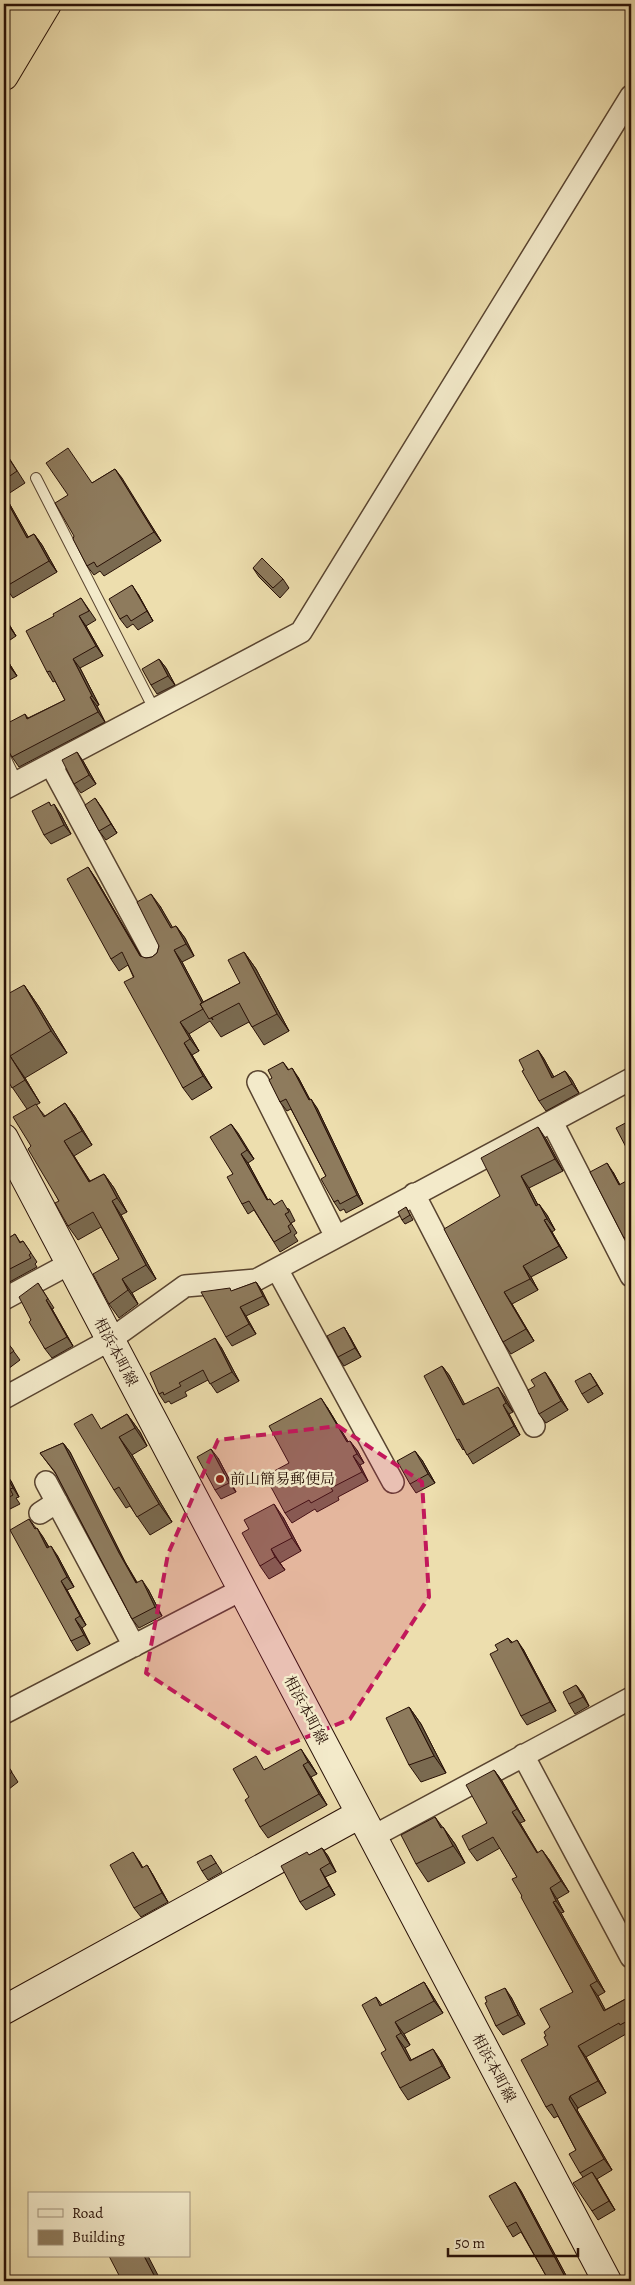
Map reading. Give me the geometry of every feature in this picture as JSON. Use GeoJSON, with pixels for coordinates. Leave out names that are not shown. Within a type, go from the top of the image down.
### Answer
{"type":"FeatureCollection","features":[{"type":"Feature","properties":{"kind":"highway"},"geometry":{"type":"LineString","coordinates":[[4,31],[20,4]]}},
{"type":"Feature","properties":{"kind":"highway"},"geometry":{"type":"LineString","coordinates":[[4,76],[47,4]]}},
{"type":"Feature","properties":{"kind":"main road","name":"相浜本町線"},"geometry":{"type":"LineString","coordinates":[[4,1138],[607,2281]]}},
{"type":"Feature","properties":{"kind":"main road"},"geometry":{"type":"LineString","coordinates":[[4,2010],[366,1826]]}},
{"type":"Feature","properties":{"kind":"street"},"geometry":{"type":"LineString","coordinates":[[11,786],[301,632],[631,96]]}},
{"type":"Feature","properties":{"kind":"street"},"geometry":{"type":"LineString","coordinates":[[51,765],[154,958]]}},
{"type":"Feature","properties":{"kind":"street"},"geometry":{"type":"LineString","coordinates":[[4,1398],[110,1340],[185,1286],[256,1280],[631,1079]]}},
{"type":"Feature","properties":{"kind":"street"},"geometry":{"type":"LineString","coordinates":[[258,1082],[336,1236]]}},
{"type":"Feature","properties":{"kind":"street"},"geometry":{"type":"LineString","coordinates":[[552,1122],[631,1276]]}},
{"type":"Feature","properties":{"kind":"street"},"geometry":{"type":"LineString","coordinates":[[414,1194],[534,1426]]}},
{"type":"Feature","properties":{"kind":"street"},"geometry":{"type":"LineString","coordinates":[[4,1299],[69,1264]]}},
{"type":"Feature","properties":{"kind":"street"},"geometry":{"type":"LineString","coordinates":[[277,1268],[393,1482]]}},
{"type":"Feature","properties":{"kind":"street"},"geometry":{"type":"LineString","coordinates":[[46,1482],[48,1508],[134,1646]]}},
{"type":"Feature","properties":{"kind":"street"},"geometry":{"type":"LineString","coordinates":[[4,1713],[243,1589]]}},
{"type":"Feature","properties":{"kind":"street"},"geometry":{"type":"LineString","coordinates":[[366,1826],[523,1755],[631,1698]]}},
{"type":"Feature","properties":{"kind":"street"},"geometry":{"type":"LineString","coordinates":[[523,1755],[631,1957]]}},
{"type":"Feature","properties":{"kind":"lane"},"geometry":{"type":"LineString","coordinates":[[36,478],[155,711]]}},
{"type":"Feature","properties":{"kind":"lane"},"geometry":{"type":"LineString","coordinates":[[4,755],[11,786]]}},
{"type":"Feature","properties":{"kind":"highlighted area"},"geometry":{"type":"Polygon","coordinates":[[[338,1426],[422,1482],[429,1597],[350,1719],[268,1753],[146,1673],[168,1554],[218,1440],[338,1426]]]}},
{"type":"Feature","properties":{"kind":"building"},"geometry":{"type":"Polygon","coordinates":[[[68,448],[92,483],[115,469],[154,532],[97,567],[94,562],[87,566],[73,539],[74,536],[55,503],[68,495],[46,463],[68,448]]]}},
{"type":"Feature","properties":{"kind":"building"},"geometry":{"type":"Polygon","coordinates":[[[4,451],[17,471],[4,480],[4,451]]]}},
{"type":"Feature","properties":{"kind":"building"},"geometry":{"type":"Polygon","coordinates":[[[4,496],[27,538],[34,534],[49,561],[5,587],[4,585],[4,496]]]}},
{"type":"Feature","properties":{"kind":"building"},"geometry":{"type":"Polygon","coordinates":[[[262,558],[283,579],[273,588],[253,568],[262,558]]]}},
{"type":"Feature","properties":{"kind":"building"},"geometry":{"type":"Polygon","coordinates":[[[132,585],[147,611],[131,621],[127,615],[120,619],[109,599],[132,585]]]}},
{"type":"Feature","properties":{"kind":"building"},"geometry":{"type":"Polygon","coordinates":[[[81,598],[89,611],[79,616],[96,646],[73,659],[98,712],[12,757],[4,743],[4,725],[25,714],[27,719],[65,700],[50,671],[47,672],[26,631],[54,616],[53,614],[81,598]]]}},
{"type":"Feature","properties":{"kind":"building"},"geometry":{"type":"Polygon","coordinates":[[[4,656],[10,667],[4,671],[4,656]]]}},
{"type":"Feature","properties":{"kind":"building"},"geometry":{"type":"Polygon","coordinates":[[[159,659],[168,676],[151,685],[142,669],[159,659]]]}},
{"type":"Feature","properties":{"kind":"building"},"geometry":{"type":"Polygon","coordinates":[[[77,752],[89,775],[74,784],[62,760],[77,752]]]}},
{"type":"Feature","properties":{"kind":"building"},"geometry":{"type":"Polygon","coordinates":[[[95,798],[111,824],[99,831],[85,805],[95,798]]]}},
{"type":"Feature","properties":{"kind":"building"},"geometry":{"type":"Polygon","coordinates":[[[49,802],[51,806],[54,804],[64,825],[44,835],[32,811],[49,802]]]}},
{"type":"Feature","properties":{"kind":"building"},"geometry":{"type":"Polygon","coordinates":[[[88,867],[140,956],[152,957],[157,953],[159,946],[137,902],[151,894],[171,928],[176,926],[186,944],[174,950],[202,1003],[200,1004],[203,1009],[180,1022],[190,1039],[184,1043],[203,1076],[183,1088],[124,982],[134,977],[122,952],[111,959],[67,879],[88,867]]]}},
{"type":"Feature","properties":{"kind":"building"},"geometry":{"type":"Polygon","coordinates":[[[244,952],[277,1014],[252,1027],[239,1003],[209,1019],[200,1004],[240,983],[228,960],[244,952]]]}},
{"type":"Feature","properties":{"kind":"building"},"geometry":{"type":"Polygon","coordinates":[[[24,985],[51,1031],[10,1056],[25,1080],[12,1088],[4,1073],[4,1006],[8,1004],[4,996],[24,985]]]}},
{"type":"Feature","properties":{"kind":"building"},"geometry":{"type":"Polygon","coordinates":[[[538,1050],[552,1078],[565,1071],[572,1084],[539,1101],[522,1071],[524,1070],[519,1060],[538,1050]]]}},
{"type":"Feature","properties":{"kind":"building"},"geometry":{"type":"Polygon","coordinates":[[[283,1062],[288,1070],[292,1068],[309,1100],[311,1099],[357,1195],[340,1204],[338,1200],[334,1202],[321,1179],[326,1176],[286,1099],[280,1102],[269,1080],[272,1078],[268,1070],[283,1062]]]}},
{"type":"Feature","properties":{"kind":"building"},"geometry":{"type":"Polygon","coordinates":[[[65,1103],[82,1131],[64,1141],[89,1182],[104,1174],[117,1198],[112,1201],[146,1265],[122,1279],[128,1290],[109,1304],[93,1274],[119,1259],[93,1212],[68,1226],[55,1203],[59,1201],[28,1149],[31,1146],[13,1117],[36,1104],[44,1117],[65,1103]]]}},
{"type":"Feature","properties":{"kind":"building"},"geometry":{"type":"Polygon","coordinates":[[[631,1120],[631,1146],[627,1149],[616,1128],[631,1120]]]}},
{"type":"Feature","properties":{"kind":"building"},"geometry":{"type":"Polygon","coordinates":[[[231,1124],[247,1150],[241,1154],[267,1200],[270,1199],[274,1205],[282,1200],[289,1212],[285,1214],[291,1224],[288,1226],[291,1232],[274,1242],[249,1201],[242,1204],[227,1177],[233,1174],[210,1137],[231,1124]]]}},
{"type":"Feature","properties":{"kind":"building"},"geometry":{"type":"Polygon","coordinates":[[[538,1127],[555,1159],[521,1176],[536,1206],[539,1204],[547,1219],[544,1220],[559,1246],[523,1266],[530,1279],[504,1292],[526,1329],[503,1342],[444,1229],[500,1196],[481,1158],[538,1127]]]}},
{"type":"Feature","properties":{"kind":"building"},"geometry":{"type":"Polygon","coordinates":[[[607,1163],[619,1185],[630,1179],[631,1181],[631,1237],[630,1235],[624,1238],[590,1172],[607,1163]]]}},
{"type":"Feature","properties":{"kind":"building"},"geometry":{"type":"Polygon","coordinates":[[[406,1207],[410,1215],[402,1220],[398,1212],[406,1207]]]}},
{"type":"Feature","properties":{"kind":"building"},"geometry":{"type":"Polygon","coordinates":[[[15,1234],[20,1243],[23,1241],[31,1253],[29,1255],[31,1258],[4,1272],[4,1241],[15,1234]]]}},
{"type":"Feature","properties":{"kind":"building"},"geometry":{"type":"Polygon","coordinates":[[[256,1282],[263,1296],[240,1307],[249,1324],[226,1337],[201,1292],[230,1288],[231,1291],[256,1282]]]}},
{"type":"Feature","properties":{"kind":"building"},"geometry":{"type":"Polygon","coordinates":[[[38,1283],[67,1337],[45,1349],[29,1322],[31,1320],[19,1297],[38,1283]]]}},
{"type":"Feature","properties":{"kind":"building"},"geometry":{"type":"Polygon","coordinates":[[[344,1327],[355,1348],[338,1357],[327,1336],[344,1327]]]}},
{"type":"Feature","properties":{"kind":"building"},"geometry":{"type":"Polygon","coordinates":[[[4,1338],[14,1351],[4,1358],[4,1338]]]}},
{"type":"Feature","properties":{"kind":"building"},"geometry":{"type":"Polygon","coordinates":[[[215,1338],[232,1372],[210,1384],[203,1370],[179,1383],[181,1386],[164,1395],[163,1392],[159,1394],[150,1373],[215,1338]]]}},
{"type":"Feature","properties":{"kind":"building"},"geometry":{"type":"Polygon","coordinates":[[[442,1366],[463,1405],[498,1387],[506,1403],[503,1405],[514,1426],[467,1455],[459,1439],[457,1440],[424,1376],[442,1366]]]}},
{"type":"Feature","properties":{"kind":"building"},"geometry":{"type":"Polygon","coordinates":[[[545,1372],[561,1401],[539,1414],[528,1390],[535,1386],[531,1380],[545,1372]]]}},
{"type":"Feature","properties":{"kind":"building"},"geometry":{"type":"Polygon","coordinates":[[[590,1373],[597,1385],[582,1394],[575,1381],[590,1373]]]}},
{"type":"Feature","properties":{"kind":"building"},"geometry":{"type":"Polygon","coordinates":[[[321,1398],[347,1442],[350,1441],[357,1454],[353,1456],[362,1472],[331,1488],[333,1491],[311,1503],[309,1500],[285,1513],[265,1476],[289,1463],[269,1426],[321,1398]]]}},
{"type":"Feature","properties":{"kind":"building"},"geometry":{"type":"Polygon","coordinates":[[[92,1414],[101,1429],[127,1414],[135,1428],[119,1437],[159,1504],[137,1517],[119,1487],[114,1490],[74,1424],[92,1414]]]}},
{"type":"Feature","properties":{"kind":"building"},"geometry":{"type":"Polygon","coordinates":[[[63,1443],[119,1553],[136,1583],[142,1580],[155,1607],[132,1619],[55,1472],[40,1453],[63,1443]]]}},
{"type":"Feature","properties":{"kind":"building","name":"前山簡易郵便局"},"geometry":{"type":"Polygon","coordinates":[[[211,1449],[229,1483],[215,1490],[197,1457],[211,1449]]]}},
{"type":"Feature","properties":{"kind":"building"},"geometry":{"type":"Polygon","coordinates":[[[415,1451],[428,1474],[410,1484],[397,1461],[415,1451]]]}},
{"type":"Feature","properties":{"kind":"building"},"geometry":{"type":"Polygon","coordinates":[[[4,1472],[13,1488],[10,1489],[13,1495],[4,1500],[4,1472]]]}},
{"type":"Feature","properties":{"kind":"building"},"geometry":{"type":"Polygon","coordinates":[[[274,1504],[292,1538],[271,1549],[275,1557],[260,1566],[242,1533],[249,1529],[244,1520],[274,1504]]]}},
{"type":"Feature","properties":{"kind":"building"},"geometry":{"type":"Polygon","coordinates":[[[29,1519],[35,1529],[37,1528],[47,1548],[51,1546],[67,1577],[61,1581],[80,1616],[75,1619],[84,1635],[71,1641],[10,1530],[29,1519]]]}},
{"type":"Feature","properties":{"kind":"building"},"geometry":{"type":"Polygon","coordinates":[[[508,1638],[511,1643],[517,1640],[550,1702],[521,1716],[490,1654],[498,1650],[495,1645],[508,1638]]]}},
{"type":"Feature","properties":{"kind":"building"},"geometry":{"type":"Polygon","coordinates":[[[576,1685],[583,1697],[569,1704],[563,1692],[576,1685]]]}},
{"type":"Feature","properties":{"kind":"building"},"geometry":{"type":"Polygon","coordinates":[[[409,1707],[434,1756],[409,1765],[386,1718],[409,1707]]]}},
{"type":"Feature","properties":{"kind":"building"},"geometry":{"type":"Polygon","coordinates":[[[301,1749],[308,1762],[303,1765],[319,1794],[260,1827],[245,1800],[249,1797],[233,1769],[256,1756],[264,1770],[301,1749]]]}},
{"type":"Feature","properties":{"kind":"building"},"geometry":{"type":"Polygon","coordinates":[[[4,1760],[12,1772],[4,1779],[4,1760]]]}},
{"type":"Feature","properties":{"kind":"building"},"geometry":{"type":"Polygon","coordinates":[[[494,1770],[517,1809],[512,1812],[537,1853],[542,1850],[561,1881],[550,1888],[556,1901],[553,1902],[597,1981],[590,1985],[604,2011],[631,1996],[631,2019],[620,2025],[619,2023],[578,2046],[598,2081],[570,2096],[569,2099],[604,2159],[580,2173],[569,2154],[576,2150],[552,2104],[546,2107],[521,2060],[548,2045],[544,2032],[550,2027],[540,2009],[573,1992],[512,1879],[517,1877],[493,1837],[469,1850],[462,1836],[487,1823],[466,1785],[494,1770]]]}},
{"type":"Feature","properties":{"kind":"building"},"geometry":{"type":"Polygon","coordinates":[[[435,1817],[441,1828],[443,1827],[453,1846],[416,1864],[401,1835],[435,1817]]]}},
{"type":"Feature","properties":{"kind":"building"},"geometry":{"type":"Polygon","coordinates":[[[322,1848],[330,1863],[320,1869],[329,1886],[300,1902],[281,1866],[307,1852],[309,1855],[322,1848]]]}},
{"type":"Feature","properties":{"kind":"building"},"geometry":{"type":"Polygon","coordinates":[[[133,1852],[142,1868],[147,1865],[162,1893],[134,1908],[110,1865],[133,1852]]]}},
{"type":"Feature","properties":{"kind":"building"},"geometry":{"type":"Polygon","coordinates":[[[211,1855],[216,1863],[202,1871],[197,1862],[211,1855]]]}},
{"type":"Feature","properties":{"kind":"building"},"geometry":{"type":"Polygon","coordinates":[[[424,1982],[434,2001],[395,2022],[401,2033],[396,2036],[410,2061],[433,2049],[442,2066],[400,2088],[381,2053],[386,2050],[362,2005],[376,1997],[380,2006],[424,1982]]]}},
{"type":"Feature","properties":{"kind":"building"},"geometry":{"type":"Polygon","coordinates":[[[505,1988],[518,2015],[496,2026],[485,2003],[487,2002],[485,1997],[505,1988]]]}},
{"type":"Feature","properties":{"kind":"building"},"geometry":{"type":"Polygon","coordinates":[[[592,2172],[609,2201],[592,2211],[573,2183],[592,2172]]]}},
{"type":"Feature","properties":{"kind":"building"},"geometry":{"type":"Polygon","coordinates":[[[515,2182],[564,2275],[552,2281],[549,2281],[516,2222],[507,2227],[489,2196],[515,2182]]]}},
{"type":"Feature","properties":{"kind":"building"},"geometry":{"type":"Polygon","coordinates":[[[110,2258],[145,2258],[157,2281],[122,2281],[110,2258]]]}},
{"type":"Feature","properties":{"kind":"place","name":"前山簡易郵便局"},"geometry":{"type":"Point","coordinates":[220,1479]}}]}
